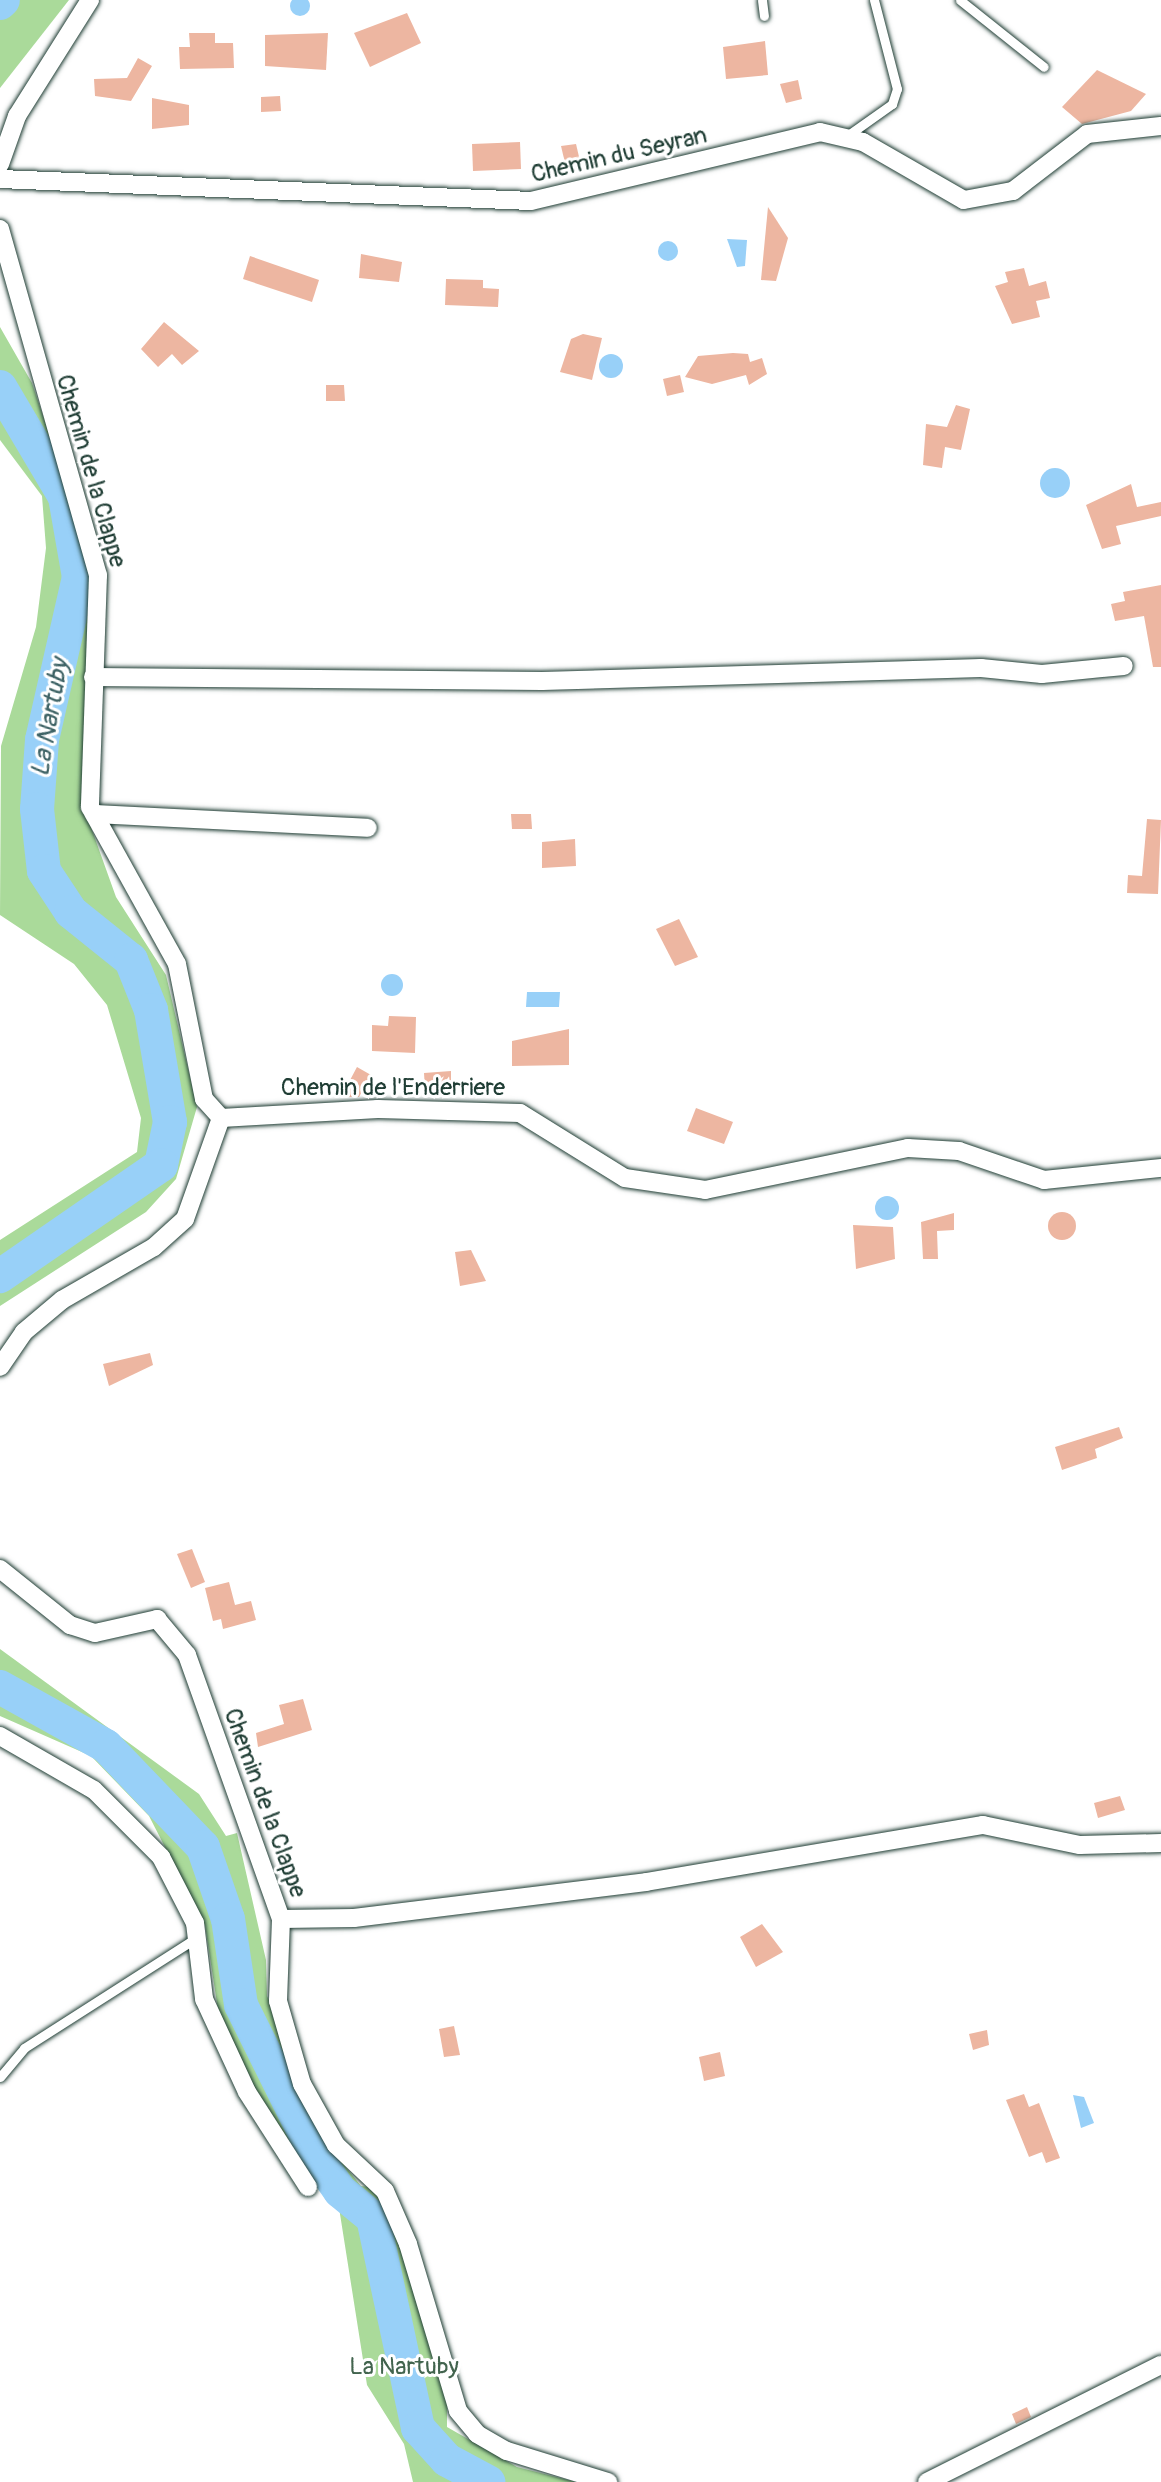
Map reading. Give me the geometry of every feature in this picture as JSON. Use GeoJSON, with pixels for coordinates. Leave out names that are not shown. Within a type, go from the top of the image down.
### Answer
{"type":"FeatureCollection","features":[{"type":"Feature","properties":{"kind":"street"},"geometry":{"type":"LineString","coordinates":[[0,164],[17,116],[90,0]]}},
{"type":"Feature","properties":{"kind":"street","name":"Chemin du Seyran"},"geometry":{"type":"LineString","coordinates":[[0,179],[531,201],[820,132],[844,138],[964,200],[1013,191],[1087,134],[1161,126]]}},
{"type":"Feature","properties":{"kind":"street","name":"Chemin de la Clappe"},"geometry":{"type":"LineString","coordinates":[[0,229],[98,575],[93,677],[94,814],[177,964],[204,1099],[221,1118]]}},
{"type":"Feature","properties":{"kind":"street"},"geometry":{"type":"LineString","coordinates":[[93,677],[542,681],[981,668],[1042,674],[1124,666]]}},
{"type":"Feature","properties":{"kind":"street"},"geometry":{"type":"LineString","coordinates":[[94,814],[368,828]]}},
{"type":"Feature","properties":{"kind":"street","name":"Chemin de l'Enderriere"},"geometry":{"type":"LineString","coordinates":[[221,1118],[378,1109],[520,1113],[625,1178],[705,1190],[908,1148],[959,1151],[1044,1180],[1161,1168]]}},
{"type":"Feature","properties":{"kind":"street"},"geometry":{"type":"LineString","coordinates":[[0,1367],[24,1332],[62,1300],[154,1247],[185,1219],[221,1118]]}},
{"type":"Feature","properties":{"kind":"street","name":"Chemin de la Clappe"},"geometry":{"type":"LineString","coordinates":[[0,1569],[83,1631],[157,1619],[187,1655],[281,1919],[278,2001],[302,2084],[336,2145],[385,2191],[408,2244],[458,2411],[477,2434],[507,2451],[608,2482]]}},
{"type":"Feature","properties":{"kind":"street"},"geometry":{"type":"LineString","coordinates":[[0,1736],[72,1775],[121,1813],[161,1857],[196,1938],[204,1999],[247,2092],[308,2187]]}},
{"type":"Feature","properties":{"kind":"street"},"geometry":{"type":"LineString","coordinates":[[281,1919],[354,1918],[646,1882],[983,1825],[1080,1845],[1161,1843]]}},
{"type":"Feature","properties":{"kind":"street"},"geometry":{"type":"LineString","coordinates":[[927,2482],[950,2477],[1161,2365]]}},
{"type":"Feature","properties":{"kind":"lane"},"geometry":{"type":"LineString","coordinates":[[762,0],[764,16]]}},
{"type":"Feature","properties":{"kind":"lane"},"geometry":{"type":"LineString","coordinates":[[844,138],[892,104],[897,89],[874,0]]}},
{"type":"Feature","properties":{"kind":"lane"},"geometry":{"type":"LineString","coordinates":[[960,0],[1044,67]]}},
{"type":"Feature","properties":{"kind":"lane"},"geometry":{"type":"LineString","coordinates":[[0,2077],[24,2048],[196,1938]]}},
{"type":"Feature","properties":{"kind":"green space"},"geometry":{"type":"Polygon","coordinates":[[[0,0],[69,0],[0,88],[0,0]]]}},
{"type":"Feature","properties":{"kind":"green space","name":"La Nartuby"},"geometry":{"type":"Polygon","coordinates":[[[0,327],[32,383],[90,556],[83,805],[116,897],[166,975],[197,1107],[176,1179],[146,1212],[0,1306],[0,1240],[137,1152],[141,1118],[107,1005],[74,964],[0,915],[1,746],[36,627],[46,548],[42,496],[0,440],[0,327]]]}},
{"type":"Feature","properties":{"kind":"green space","name":"La Nartuby"},"geometry":{"type":"Polygon","coordinates":[[[0,1649],[199,1794],[226,1836],[237,1833],[266,1960],[267,1996],[331,2132],[332,2150],[361,2186],[378,2188],[447,2371],[447,2427],[517,2467],[576,2482],[413,2482],[404,2444],[367,2385],[337,2195],[314,2186],[253,2091],[220,2023],[205,1925],[149,1816],[91,1756],[0,1716],[0,1649]]]}},
{"type":"Feature","properties":{"kind":"water"},"geometry":{"type":"Polygon","coordinates":[[[300,-4],[307,-1],[310,6],[307,13],[300,16],[293,13],[290,6],[293,-1],[300,-4]]]}},
{"type":"Feature","properties":{"kind":"water"},"geometry":{"type":"Polygon","coordinates":[[[727,239],[747,240],[745,266],[737,267],[727,239]]]}},
{"type":"Feature","properties":{"kind":"water"},"geometry":{"type":"Polygon","coordinates":[[[668,241],[675,244],[678,251],[675,258],[668,261],[661,258],[658,251],[661,244],[668,241]]]}},
{"type":"Feature","properties":{"kind":"water"},"geometry":{"type":"Polygon","coordinates":[[[611,354],[620,357],[623,366],[620,375],[611,378],[602,375],[599,366],[602,357],[611,354]]]}},
{"type":"Feature","properties":{"kind":"water"},"geometry":{"type":"Polygon","coordinates":[[[1055,468],[1065,473],[1070,483],[1065,493],[1055,498],[1045,493],[1040,483],[1045,473],[1055,468]]]}},
{"type":"Feature","properties":{"kind":"water"},"geometry":{"type":"Polygon","coordinates":[[[388,974],[396,974],[403,985],[396,996],[388,996],[381,989],[381,981],[388,974]]]}},
{"type":"Feature","properties":{"kind":"water"},"geometry":{"type":"Polygon","coordinates":[[[527,992],[560,992],[559,1007],[526,1007],[527,992]]]}},
{"type":"Feature","properties":{"kind":"water"},"geometry":{"type":"Polygon","coordinates":[[[887,1196],[895,1200],[899,1208],[895,1216],[887,1220],[879,1216],[875,1208],[879,1200],[887,1196]]]}},
{"type":"Feature","properties":{"kind":"water"},"geometry":{"type":"Polygon","coordinates":[[[1073,2095],[1084,2097],[1094,2123],[1081,2128],[1073,2095]]]}},
{"type":"Feature","properties":{"kind":"building"},"geometry":{"type":"Polygon","coordinates":[[[407,13],[421,43],[370,67],[354,33],[407,13]]]}},
{"type":"Feature","properties":{"kind":"building"},"geometry":{"type":"Polygon","coordinates":[[[189,33],[215,33],[215,43],[233,43],[234,68],[180,69],[179,47],[190,47],[189,33]]]}},
{"type":"Feature","properties":{"kind":"building"},"geometry":{"type":"Polygon","coordinates":[[[328,33],[326,70],[265,66],[265,35],[328,33]]]}},
{"type":"Feature","properties":{"kind":"building"},"geometry":{"type":"Polygon","coordinates":[[[765,41],[768,75],[726,79],[723,47],[765,41]]]}},
{"type":"Feature","properties":{"kind":"building"},"geometry":{"type":"Polygon","coordinates":[[[138,58],[152,66],[131,101],[95,96],[94,79],[127,78],[138,58]]]}},
{"type":"Feature","properties":{"kind":"building"},"geometry":{"type":"Polygon","coordinates":[[[1097,70],[1146,94],[1131,111],[1082,124],[1062,107],[1097,70]]]}},
{"type":"Feature","properties":{"kind":"building"},"geometry":{"type":"Polygon","coordinates":[[[798,80],[802,99],[786,103],[780,84],[798,80]]]}},
{"type":"Feature","properties":{"kind":"building"},"geometry":{"type":"Polygon","coordinates":[[[280,96],[281,111],[261,112],[261,97],[280,96]]]}},
{"type":"Feature","properties":{"kind":"building"},"geometry":{"type":"Polygon","coordinates":[[[152,98],[189,105],[189,125],[152,129],[152,98]]]}},
{"type":"Feature","properties":{"kind":"building"},"geometry":{"type":"Polygon","coordinates":[[[520,142],[521,169],[473,171],[472,144],[520,142]]]}},
{"type":"Feature","properties":{"kind":"building"},"geometry":{"type":"Polygon","coordinates":[[[576,144],[580,161],[565,163],[561,146],[576,144]]]}},
{"type":"Feature","properties":{"kind":"building"},"geometry":{"type":"Polygon","coordinates":[[[768,207],[788,238],[776,281],[761,280],[768,207]]]}},
{"type":"Feature","properties":{"kind":"building"},"geometry":{"type":"Polygon","coordinates":[[[361,254],[402,262],[399,282],[359,278],[361,254]]]}},
{"type":"Feature","properties":{"kind":"building"},"geometry":{"type":"Polygon","coordinates":[[[250,256],[319,280],[312,302],[243,279],[250,256]]]}},
{"type":"Feature","properties":{"kind":"building"},"geometry":{"type":"Polygon","coordinates":[[[1024,268],[1029,286],[1046,281],[1050,298],[1036,301],[1040,317],[1012,324],[995,286],[1008,282],[1005,272],[1024,268]]]}},
{"type":"Feature","properties":{"kind":"building"},"geometry":{"type":"Polygon","coordinates":[[[446,279],[483,280],[483,288],[499,289],[498,307],[445,305],[446,279]]]}},
{"type":"Feature","properties":{"kind":"building"},"geometry":{"type":"Polygon","coordinates":[[[164,322],[199,351],[182,365],[172,354],[158,367],[141,349],[164,322]]]}},
{"type":"Feature","properties":{"kind":"building"},"geometry":{"type":"Polygon","coordinates":[[[583,334],[602,338],[592,380],[560,372],[571,339],[583,334]]]}},
{"type":"Feature","properties":{"kind":"building"},"geometry":{"type":"Polygon","coordinates":[[[748,354],[750,362],[762,358],[767,374],[749,385],[746,375],[712,384],[685,377],[698,356],[748,354]]]}},
{"type":"Feature","properties":{"kind":"building"},"geometry":{"type":"Polygon","coordinates":[[[680,375],[684,392],[667,396],[663,379],[680,375]]]}},
{"type":"Feature","properties":{"kind":"building"},"geometry":{"type":"Polygon","coordinates":[[[326,385],[344,385],[345,401],[326,401],[326,385]]]}},
{"type":"Feature","properties":{"kind":"building"},"geometry":{"type":"Polygon","coordinates":[[[956,405],[970,409],[961,450],[945,447],[942,468],[923,465],[926,424],[947,427],[956,405]]]}},
{"type":"Feature","properties":{"kind":"building"},"geometry":{"type":"Polygon","coordinates":[[[1131,484],[1137,507],[1161,502],[1161,516],[1116,526],[1121,544],[1102,549],[1086,505],[1131,484]]]}},
{"type":"Feature","properties":{"kind":"building"},"geometry":{"type":"Polygon","coordinates":[[[1161,585],[1161,667],[1153,667],[1144,616],[1115,621],[1111,604],[1125,601],[1123,592],[1161,585]]]}},
{"type":"Feature","properties":{"kind":"building"},"geometry":{"type":"Polygon","coordinates":[[[511,814],[531,814],[532,829],[512,829],[511,814]]]}},
{"type":"Feature","properties":{"kind":"building"},"geometry":{"type":"Polygon","coordinates":[[[1147,819],[1161,820],[1158,894],[1127,893],[1128,875],[1142,876],[1147,819]]]}},
{"type":"Feature","properties":{"kind":"building"},"geometry":{"type":"Polygon","coordinates":[[[575,839],[576,866],[542,868],[542,842],[575,839]]]}},
{"type":"Feature","properties":{"kind":"building"},"geometry":{"type":"Polygon","coordinates":[[[679,919],[698,957],[675,966],[656,929],[679,919]]]}},
{"type":"Feature","properties":{"kind":"building"},"geometry":{"type":"Polygon","coordinates":[[[389,1016],[416,1017],[415,1053],[372,1051],[372,1025],[388,1026],[389,1016]]]}},
{"type":"Feature","properties":{"kind":"building"},"geometry":{"type":"Polygon","coordinates":[[[569,1029],[569,1065],[512,1066],[512,1041],[569,1029]]]}},
{"type":"Feature","properties":{"kind":"building"},"geometry":{"type":"Polygon","coordinates":[[[357,1067],[371,1075],[359,1097],[341,1097],[357,1067]]]}},
{"type":"Feature","properties":{"kind":"building"},"geometry":{"type":"Polygon","coordinates":[[[451,1071],[451,1088],[425,1089],[424,1073],[451,1071]]]}},
{"type":"Feature","properties":{"kind":"building"},"geometry":{"type":"Polygon","coordinates":[[[696,1108],[733,1122],[724,1144],[687,1131],[696,1108]]]}},
{"type":"Feature","properties":{"kind":"building"},"geometry":{"type":"Polygon","coordinates":[[[1062,1212],[1072,1216],[1076,1226],[1072,1236],[1062,1240],[1052,1236],[1048,1226],[1052,1216],[1062,1212]]]}},
{"type":"Feature","properties":{"kind":"building"},"geometry":{"type":"Polygon","coordinates":[[[954,1213],[954,1230],[937,1231],[938,1259],[923,1259],[921,1222],[954,1213]]]}},
{"type":"Feature","properties":{"kind":"building"},"geometry":{"type":"Polygon","coordinates":[[[853,1225],[893,1227],[895,1259],[856,1269],[853,1225]]]}},
{"type":"Feature","properties":{"kind":"building"},"geometry":{"type":"Polygon","coordinates":[[[471,1250],[486,1281],[460,1286],[455,1252],[471,1250]]]}},
{"type":"Feature","properties":{"kind":"building"},"geometry":{"type":"Polygon","coordinates":[[[150,1353],[153,1365],[109,1386],[103,1364],[150,1353]]]}},
{"type":"Feature","properties":{"kind":"building"},"geometry":{"type":"Polygon","coordinates":[[[1119,1427],[1123,1438],[1095,1449],[1097,1458],[1062,1470],[1055,1447],[1119,1427]]]}},
{"type":"Feature","properties":{"kind":"building"},"geometry":{"type":"Polygon","coordinates":[[[192,1549],[205,1582],[191,1588],[177,1554],[192,1549]]]}},
{"type":"Feature","properties":{"kind":"building"},"geometry":{"type":"Polygon","coordinates":[[[229,1582],[235,1605],[251,1601],[256,1620],[223,1629],[221,1619],[213,1621],[205,1588],[229,1582]]]}},
{"type":"Feature","properties":{"kind":"building"},"geometry":{"type":"Polygon","coordinates":[[[303,1699],[312,1730],[258,1747],[256,1733],[284,1724],[279,1705],[303,1699]]]}},
{"type":"Feature","properties":{"kind":"building"},"geometry":{"type":"Polygon","coordinates":[[[1120,1796],[1125,1810],[1098,1818],[1094,1803],[1120,1796]]]}},
{"type":"Feature","properties":{"kind":"building"},"geometry":{"type":"Polygon","coordinates":[[[762,1924],[783,1952],[756,1967],[740,1937],[762,1924]]]}},
{"type":"Feature","properties":{"kind":"building"},"geometry":{"type":"Polygon","coordinates":[[[454,2026],[460,2055],[444,2057],[439,2029],[454,2026]]]}},
{"type":"Feature","properties":{"kind":"building"},"geometry":{"type":"Polygon","coordinates":[[[987,2030],[989,2045],[973,2050],[969,2034],[987,2030]]]}},
{"type":"Feature","properties":{"kind":"building"},"geometry":{"type":"Polygon","coordinates":[[[720,2052],[725,2076],[704,2081],[699,2057],[720,2052]]]}},
{"type":"Feature","properties":{"kind":"building"},"geometry":{"type":"Polygon","coordinates":[[[1024,2094],[1029,2107],[1039,2103],[1060,2158],[1046,2163],[1042,2152],[1029,2157],[1006,2100],[1024,2094]]]}},
{"type":"Feature","properties":{"kind":"building"},"geometry":{"type":"Polygon","coordinates":[[[1027,2407],[1031,2417],[1016,2424],[1012,2414],[1027,2407]]]}},
{"type":"Feature","properties":{"kind":"waterway","name":"La Nartuby"},"geometry":{"type":"LineString","coordinates":[[0,3],[3,0]]}},
{"type":"Feature","properties":{"kind":"waterway","name":"La Nartuby"},"geometry":{"type":"LineString","coordinates":[[0,387],[65,497],[79,577],[42,740],[37,809],[44,871],[71,912],[131,960],[151,1010],[170,1122],[161,1165],[0,1276]]}},
{"type":"Feature","properties":{"kind":"waterway","name":"La Nartuby"},"geometry":{"type":"LineString","coordinates":[[0,1687],[106,1746],[203,1847],[228,1919],[241,2005],[317,2158],[340,2191],[373,2218],[418,2428],[447,2460],[488,2482]]}}]}
